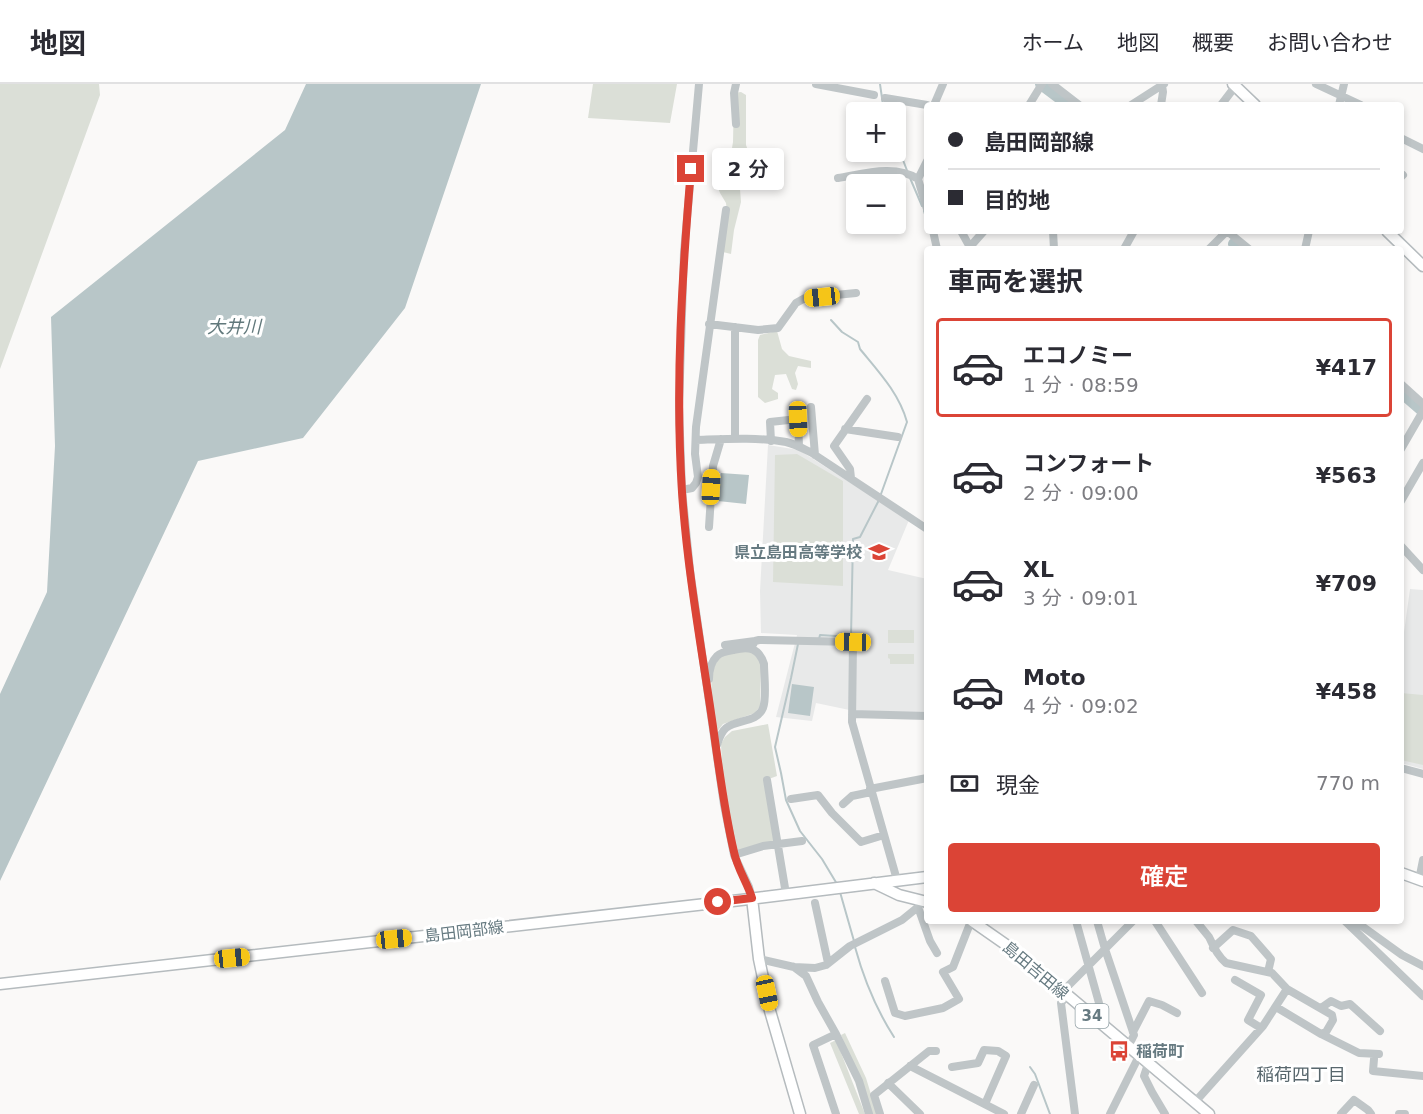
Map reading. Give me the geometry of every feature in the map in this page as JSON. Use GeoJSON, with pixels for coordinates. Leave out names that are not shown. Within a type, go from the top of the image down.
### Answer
{"type":"FeatureCollection","features":[{"type":"Feature","properties":{"kind":"main road"},"geometry":{"type":"LineString","coordinates":[[1235,85],[1252,102]]}},
{"type":"Feature","properties":{"kind":"main road"},"geometry":{"type":"LineString","coordinates":[[1390,234],[1403,246]]}},
{"type":"Feature","properties":{"kind":"main road"},"geometry":{"type":"LineString","coordinates":[[1404,247],[1423,266]]}},
{"type":"Feature","properties":{"kind":"main road"},"geometry":{"type":"LineString","coordinates":[[1404,874],[1421,880]]}},
{"type":"Feature","properties":{"kind":"main road","name":"島田岡部線"},"geometry":{"type":"LineString","coordinates":[[0,984],[924,877]]}},
{"type":"Feature","properties":{"kind":"main road"},"geometry":{"type":"LineString","coordinates":[[897,880],[896,890],[899,895]]}},
{"type":"Feature","properties":{"kind":"main road"},"geometry":{"type":"LineString","coordinates":[[873,883],[922,903]]}},
{"type":"Feature","properties":{"kind":"main road"},"geometry":{"type":"LineString","coordinates":[[746,899],[770,1011],[800,1114]]}},
{"type":"Feature","properties":{"kind":"main road","name":"島田吉田線"},"geometry":{"type":"LineString","coordinates":[[975,924],[1014,951],[1209,1114]]}},
{"type":"Feature","properties":{"kind":"street"},"geometry":{"type":"LineString","coordinates":[[699,84],[684,252],[679,407],[682,490],[699,638],[724,805],[734,855],[749,887],[746,899]]}},
{"type":"Feature","properties":{"kind":"street"},"geometry":{"type":"LineString","coordinates":[[736,84],[734,93],[736,124]]}},
{"type":"Feature","properties":{"kind":"street"},"geometry":{"type":"LineString","coordinates":[[816,84],[874,95]]}},
{"type":"Feature","properties":{"kind":"street"},"geometry":{"type":"LineString","coordinates":[[935,102],[943,84]]}},
{"type":"Feature","properties":{"kind":"street"},"geometry":{"type":"LineString","coordinates":[[1052,84],[1075,102]]}},
{"type":"Feature","properties":{"kind":"street"},"geometry":{"type":"LineString","coordinates":[[1316,84],[1340,100],[1344,84]]}},
{"type":"Feature","properties":{"kind":"street"},"geometry":{"type":"LineString","coordinates":[[1135,102],[1160,85],[1163,92],[1161,102]]}},
{"type":"Feature","properties":{"kind":"street"},"geometry":{"type":"LineString","coordinates":[[1223,102],[1235,85]]}},
{"type":"Feature","properties":{"kind":"street"},"geometry":{"type":"LineString","coordinates":[[1031,102],[1040,86]]}},
{"type":"Feature","properties":{"kind":"street"},"geometry":{"type":"LineString","coordinates":[[885,98],[924,104]]}},
{"type":"Feature","properties":{"kind":"street"},"geometry":{"type":"LineString","coordinates":[[1404,140],[1423,149]]}},
{"type":"Feature","properties":{"kind":"street"},"geometry":{"type":"LineString","coordinates":[[838,178],[888,170],[917,176],[924,198]]}},
{"type":"Feature","properties":{"kind":"street"},"geometry":{"type":"LineString","coordinates":[[682,490],[692,488],[698,477],[695,454],[700,392],[726,210]]}},
{"type":"Feature","properties":{"kind":"street"},"geometry":{"type":"LineString","coordinates":[[972,246],[982,234]]}},
{"type":"Feature","properties":{"kind":"street"},"geometry":{"type":"LineString","coordinates":[[1215,246],[1225,234]]}},
{"type":"Feature","properties":{"kind":"street"},"geometry":{"type":"LineString","coordinates":[[1230,234],[1245,246]]}},
{"type":"Feature","properties":{"kind":"street"},"geometry":{"type":"LineString","coordinates":[[1241,243],[1242,234]]}},
{"type":"Feature","properties":{"kind":"street"},"geometry":{"type":"LineString","coordinates":[[1404,256],[1414,257]]}},
{"type":"Feature","properties":{"kind":"street"},"geometry":{"type":"LineString","coordinates":[[710,324],[758,330],[778,328],[796,303],[806,298],[856,293]]}},
{"type":"Feature","properties":{"kind":"street"},"geometry":{"type":"LineString","coordinates":[[735,327],[735,439]]}},
{"type":"Feature","properties":{"kind":"street"},"geometry":{"type":"LineString","coordinates":[[1404,387],[1423,404]]}},
{"type":"Feature","properties":{"kind":"street"},"geometry":{"type":"LineString","coordinates":[[851,478],[850,469],[834,446],[867,399]]}},
{"type":"Feature","properties":{"kind":"street"},"geometry":{"type":"LineString","coordinates":[[811,407],[815,455]]}},
{"type":"Feature","properties":{"kind":"street"},"geometry":{"type":"LineString","coordinates":[[1404,444],[1422,412]]}},
{"type":"Feature","properties":{"kind":"street"},"geometry":{"type":"LineString","coordinates":[[771,441],[770,422],[798,419],[799,446]]}},
{"type":"Feature","properties":{"kind":"street"},"geometry":{"type":"LineString","coordinates":[[845,429],[898,437]]}},
{"type":"Feature","properties":{"kind":"street"},"geometry":{"type":"LineString","coordinates":[[709,527],[713,466],[721,439]]}},
{"type":"Feature","properties":{"kind":"street"},"geometry":{"type":"LineString","coordinates":[[696,440],[750,439],[787,442],[799,446],[924,527]]}},
{"type":"Feature","properties":{"kind":"street"},"geometry":{"type":"LineString","coordinates":[[1404,496],[1423,463]]}},
{"type":"Feature","properties":{"kind":"street"},"geometry":{"type":"LineString","coordinates":[[1404,549],[1423,570]]}},
{"type":"Feature","properties":{"kind":"street"},"geometry":{"type":"LineString","coordinates":[[699,638],[704,648],[717,656]]}},
{"type":"Feature","properties":{"kind":"street"},"geometry":{"type":"LineString","coordinates":[[711,715],[709,670],[717,656],[724,652],[753,645],[759,640],[853,642],[852,722],[897,880]]}},
{"type":"Feature","properties":{"kind":"street"},"geometry":{"type":"LineString","coordinates":[[725,645],[753,645]]}},
{"type":"Feature","properties":{"kind":"street"},"geometry":{"type":"LineString","coordinates":[[716,748],[725,728],[755,717],[763,708],[764,664],[753,645]]}},
{"type":"Feature","properties":{"kind":"street"},"geometry":{"type":"LineString","coordinates":[[852,714],[924,716]]}},
{"type":"Feature","properties":{"kind":"street"},"geometry":{"type":"LineString","coordinates":[[1404,769],[1423,774]]}},
{"type":"Feature","properties":{"kind":"street"},"geometry":{"type":"LineString","coordinates":[[843,804],[852,795],[924,779]]}},
{"type":"Feature","properties":{"kind":"street"},"geometry":{"type":"LineString","coordinates":[[767,780],[786,894]]}},
{"type":"Feature","properties":{"kind":"street"},"geometry":{"type":"LineString","coordinates":[[791,799],[818,795],[831,813],[861,842],[884,835]]}},
{"type":"Feature","properties":{"kind":"street"},"geometry":{"type":"LineString","coordinates":[[734,855],[763,846],[802,841]]}},
{"type":"Feature","properties":{"kind":"street"},"geometry":{"type":"LineString","coordinates":[[1421,880],[1423,860]]}},
{"type":"Feature","properties":{"kind":"street"},"geometry":{"type":"LineString","coordinates":[[815,903],[828,963]]}},
{"type":"Feature","properties":{"kind":"street"},"geometry":{"type":"LineString","coordinates":[[759,959],[815,968],[828,963],[855,944],[902,920],[922,903]]}},
{"type":"Feature","properties":{"kind":"street"},"geometry":{"type":"LineString","coordinates":[[927,924],[930,940],[937,953]]}},
{"type":"Feature","properties":{"kind":"street"},"geometry":{"type":"LineString","coordinates":[[885,981],[895,1013],[905,1016],[943,1008],[959,999],[943,972],[953,967],[970,924]]}},
{"type":"Feature","properties":{"kind":"street"},"geometry":{"type":"LineString","coordinates":[[1077,924],[1100,1003],[1095,1018]]}},
{"type":"Feature","properties":{"kind":"street"},"geometry":{"type":"LineString","coordinates":[[1098,924],[1134,1035],[1128,1047]]}},
{"type":"Feature","properties":{"kind":"street"},"geometry":{"type":"LineString","coordinates":[[1075,1114],[1060,1003],[1065,993],[1089,965],[1130,924]]}},
{"type":"Feature","properties":{"kind":"street"},"geometry":{"type":"LineString","coordinates":[[1157,924],[1202,993]]}},
{"type":"Feature","properties":{"kind":"street"},"geometry":{"type":"LineString","coordinates":[[1198,924],[1209,938],[1213,948],[1226,963],[1272,973],[1287,989],[1332,1015],[1333,1020],[1326,1032],[1322,1034]]}},
{"type":"Feature","properties":{"kind":"street"},"geometry":{"type":"LineString","coordinates":[[1348,924],[1423,996]]}},
{"type":"Feature","properties":{"kind":"street"},"geometry":{"type":"LineString","coordinates":[[1359,924],[1383,943],[1423,966]]}},
{"type":"Feature","properties":{"kind":"street"},"geometry":{"type":"LineString","coordinates":[[1213,948],[1233,930],[1251,936],[1271,959],[1268,972]]}},
{"type":"Feature","properties":{"kind":"street"},"geometry":{"type":"LineString","coordinates":[[794,966],[806,976],[836,1034],[859,1081],[869,1114]]}},
{"type":"Feature","properties":{"kind":"street"},"geometry":{"type":"LineString","coordinates":[[1235,980],[1261,995],[1248,1020],[1261,1028]]}},
{"type":"Feature","properties":{"kind":"street"},"geometry":{"type":"LineString","coordinates":[[1195,1102],[1261,1028],[1287,989]]}},
{"type":"Feature","properties":{"kind":"street"},"geometry":{"type":"LineString","coordinates":[[1133,1032],[1149,1000],[1177,1013]]}},
{"type":"Feature","properties":{"kind":"street"},"geometry":{"type":"LineString","coordinates":[[1321,1008],[1331,1001],[1341,1006],[1350,1004],[1380,1031]]}},
{"type":"Feature","properties":{"kind":"street"},"geometry":{"type":"LineString","coordinates":[[1276,1007],[1359,1053],[1376,1057],[1373,1071],[1423,1077]]}},
{"type":"Feature","properties":{"kind":"street"},"geometry":{"type":"LineString","coordinates":[[836,1034],[813,1045],[836,1114]]}},
{"type":"Feature","properties":{"kind":"street"},"geometry":{"type":"LineString","coordinates":[[952,1067],[978,1063],[984,1050],[998,1051],[1006,1056],[986,1104]]}},
{"type":"Feature","properties":{"kind":"street"},"geometry":{"type":"LineString","coordinates":[[880,1114],[874,1095],[929,1051],[936,1051]]}},
{"type":"Feature","properties":{"kind":"street"},"geometry":{"type":"LineString","coordinates":[[1110,1114],[1139,1056]]}},
{"type":"Feature","properties":{"kind":"street"},"geometry":{"type":"LineString","coordinates":[[1148,1064],[1144,1076],[1166,1114]]}},
{"type":"Feature","properties":{"kind":"street"},"geometry":{"type":"LineString","coordinates":[[910,1066],[1004,1114]]}},
{"type":"Feature","properties":{"kind":"street"},"geometry":{"type":"LineString","coordinates":[[888,1083],[920,1114]]}},
{"type":"Feature","properties":{"kind":"street"},"geometry":{"type":"LineString","coordinates":[[1021,1114],[1034,1085]]}},
{"type":"Feature","properties":{"kind":"street"},"geometry":{"type":"LineString","coordinates":[[1341,1114],[1354,1100],[1371,1114]]}},
{"type":"Feature","properties":{"kind":"street"},"geometry":{"type":"LineString","coordinates":[[1399,1114],[1405,1114]]}},
{"type":"Feature","properties":{"kind":"shaded area"},"geometry":{"type":"Polygon","coordinates":[[[0,84],[99,84],[100,95],[0,369],[0,84]]]}},
{"type":"Feature","properties":{"kind":"shaded area"},"geometry":{"type":"Polygon","coordinates":[[[593,84],[677,84],[670,123],[588,118],[593,84]]]}},
{"type":"Feature","properties":{"kind":"shaded area"},"geometry":{"type":"Polygon","coordinates":[[[741,92],[746,95],[746,145],[749,153],[741,160],[739,176],[741,202],[731,254],[723,252],[727,212],[726,203],[716,183],[721,165],[731,154],[734,93],[741,92]]]}},
{"type":"Feature","properties":{"kind":"shaded area"},"geometry":{"type":"Polygon","coordinates":[[[777,331],[782,349],[789,356],[811,361],[811,368],[798,366],[795,373],[798,384],[796,390],[792,389],[786,374],[775,375],[772,389],[778,393],[778,399],[765,403],[758,397],[758,340],[760,335],[777,331]]]}},
{"type":"Feature","properties":{"kind":"shaded area"},"geometry":{"type":"Polygon","coordinates":[[[768,445],[799,450],[909,520],[888,570],[924,578],[924,712],[859,712],[816,703],[812,721],[776,717],[797,635],[761,633],[760,591],[768,445]]]}},
{"type":"Feature","properties":{"kind":"shaded area"},"geometry":{"type":"Polygon","coordinates":[[[797,454],[843,481],[843,586],[773,582],[775,455],[797,454]]]}},
{"type":"Feature","properties":{"kind":"shaded area"},"geometry":{"type":"Polygon","coordinates":[[[1410,589],[1423,590],[1423,769],[1404,764],[1404,632],[1410,589]]]}},
{"type":"Feature","properties":{"kind":"shaded area"},"geometry":{"type":"Polygon","coordinates":[[[888,630],[914,630],[914,643],[888,643],[888,630]]]}},
{"type":"Feature","properties":{"kind":"shaded area"},"geometry":{"type":"Polygon","coordinates":[[[751,651],[758,656],[761,664],[760,706],[755,713],[723,724],[716,733],[711,689],[714,667],[719,659],[727,654],[751,651]]]}},
{"type":"Feature","properties":{"kind":"shaded area"},"geometry":{"type":"Polygon","coordinates":[[[888,654],[914,654],[914,664],[890,664],[888,654]]]}},
{"type":"Feature","properties":{"kind":"shaded area"},"geometry":{"type":"Polygon","coordinates":[[[1404,693],[1423,695],[1423,765],[1404,761],[1404,693]]]}},
{"type":"Feature","properties":{"kind":"shaded area"},"geometry":{"type":"Polygon","coordinates":[[[768,724],[777,776],[766,780],[776,843],[736,853],[722,765],[721,744],[732,731],[768,724]]]}},
{"type":"Feature","properties":{"kind":"shaded area"},"geometry":{"type":"Polygon","coordinates":[[[845,1033],[866,1078],[877,1114],[872,1114],[841,1035],[845,1033]]]}},
{"type":"Feature","properties":{"kind":"shaded area"},"geometry":{"type":"Polygon","coordinates":[[[836,1040],[865,1114],[859,1114],[830,1043],[836,1040]]]}},
{"type":"Feature","properties":{"kind":"water","name":"大井川"},"geometry":{"type":"Polygon","coordinates":[[[306,84],[481,84],[405,308],[303,438],[198,461],[0,881],[0,694],[47,592],[55,446],[51,317],[285,130],[306,84]]]}},
{"type":"Feature","properties":{"kind":"water"},"geometry":{"type":"Polygon","coordinates":[[[721,473],[749,475],[746,504],[718,501],[721,473]]]}},
{"type":"Feature","properties":{"kind":"water"},"geometry":{"type":"Polygon","coordinates":[[[792,684],[814,687],[810,716],[788,713],[792,684]]]}},
{"type":"Feature","properties":{"kind":"waterway"},"geometry":{"type":"LineString","coordinates":[[880,84],[883,102]]}},
{"type":"Feature","properties":{"kind":"waterway"},"geometry":{"type":"LineString","coordinates":[[1041,84],[1065,102]]}},
{"type":"Feature","properties":{"kind":"waterway"},"geometry":{"type":"LineString","coordinates":[[904,162],[908,173]]}},
{"type":"Feature","properties":{"kind":"waterway"},"geometry":{"type":"LineString","coordinates":[[910,178],[922,206]]}},
{"type":"Feature","properties":{"kind":"waterway"},"geometry":{"type":"LineString","coordinates":[[831,320],[842,332],[858,342],[860,349],[881,374],[899,401],[907,422],[881,494]]}},
{"type":"Feature","properties":{"kind":"waterway"},"geometry":{"type":"LineString","coordinates":[[1404,395],[1423,411]]}},
{"type":"Feature","properties":{"kind":"waterway"},"geometry":{"type":"LineString","coordinates":[[819,639],[820,635],[851,637],[853,539],[860,537],[879,500]]}},
{"type":"Feature","properties":{"kind":"waterway"},"geometry":{"type":"LineString","coordinates":[[798,644],[775,747],[786,800],[800,831],[822,859],[837,884]]}},
{"type":"Feature","properties":{"kind":"waterway"},"geometry":{"type":"LineString","coordinates":[[840,892],[854,941]]}},
{"type":"Feature","properties":{"kind":"waterway"},"geometry":{"type":"LineString","coordinates":[[855,947],[871,994],[894,1037]]}},
{"type":"Feature","properties":{"kind":"waterway"},"geometry":{"type":"LineString","coordinates":[[1030,1067],[1035,1074],[1050,1114]]}},
{"type":"Feature","properties":{"kind":"place","name":"県立島田高等学校"},"geometry":{"type":"Point","coordinates":[879,552]}},
{"type":"Feature","properties":{"kind":"place","name":"稲荷町"},"geometry":{"type":"Point","coordinates":[1119,1051]}},
{"type":"Feature","properties":{"kind":"district","name":"稲荷四丁目"},"geometry":{"type":"Point","coordinates":[1301,1075]}},
{"type":"Feature","properties":{"kind":"route"},"geometry":{"type":"LineString","coordinates":[[691,169],[684,252],[679,407],[684,512],[690,570],[724,805],[734,855],[752,898],[718,902]]}}]}
